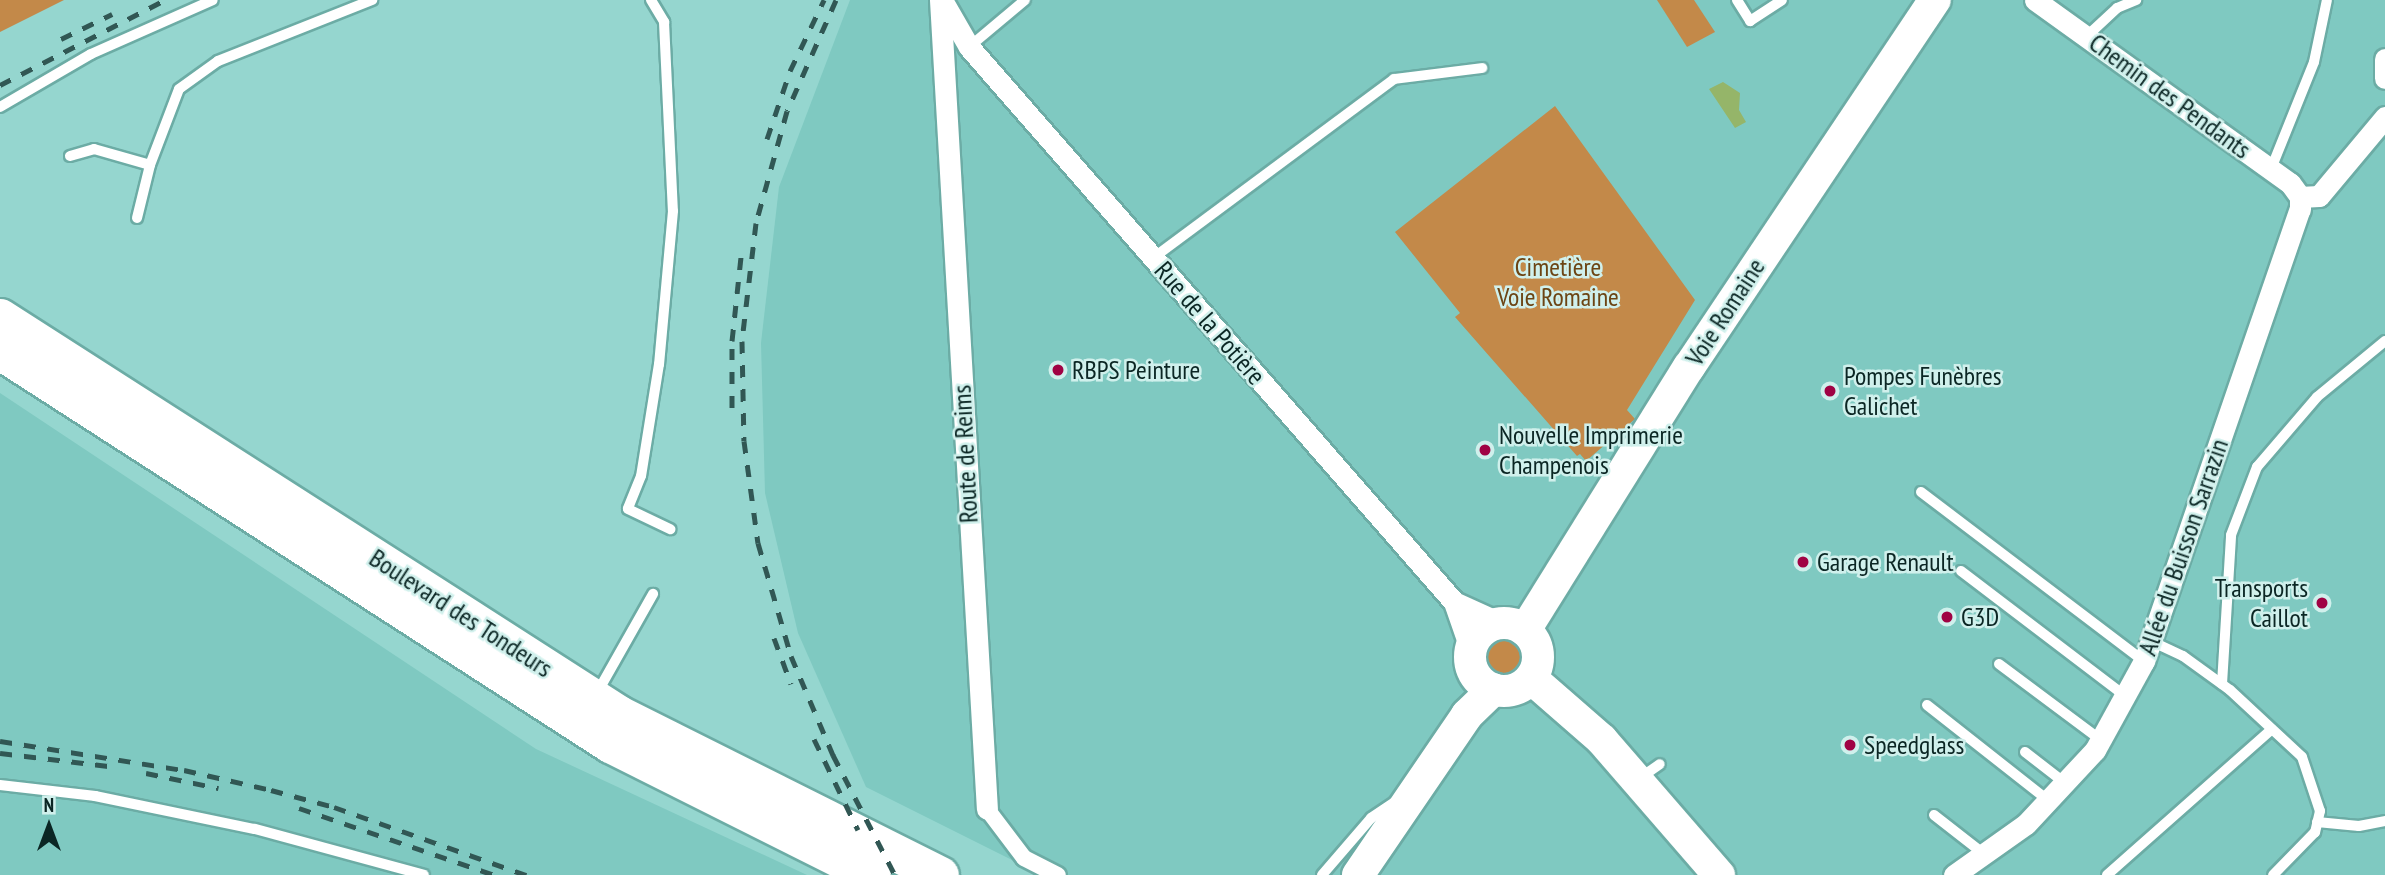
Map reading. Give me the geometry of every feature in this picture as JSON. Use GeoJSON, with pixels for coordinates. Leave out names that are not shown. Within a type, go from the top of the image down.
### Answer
{"type":"FeatureCollection","features":[{"type":"Feature","properties":{"kind":"highway","name":"Boulevard des Tondeurs"},"geometry":{"type":"LineString","coordinates":[[0,317],[593,698],[700,758],[940,875]]}},
{"type":"Feature","properties":{"kind":"highway","name":"Boulevard des Tondeurs"},"geometry":{"type":"LineString","coordinates":[[0,351],[610,744],[872,875]]}},
{"type":"Feature","properties":{"kind":"main road","name":"Voie Romaine"},"geometry":{"type":"LineString","coordinates":[[1512,626],[1934,0]]}},
{"type":"Feature","properties":{"kind":"main road"},"geometry":{"type":"LineString","coordinates":[[1358,875],[1467,715],[1480,671],[1478,635],[1512,626],[1537,647],[1531,678],[1514,690],[1480,671]]}},
{"type":"Feature","properties":{"kind":"main road"},"geometry":{"type":"LineString","coordinates":[[1531,678],[1602,740],[1649,772],[1719,875]]}},
{"type":"Feature","properties":{"kind":"street","name":"Rue de la Potière"},"geometry":{"type":"LineString","coordinates":[[941,0],[969,47],[1454,602],[1512,626]]}},
{"type":"Feature","properties":{"kind":"street","name":"Route de Reims"},"geometry":{"type":"LineString","coordinates":[[941,0],[941,53],[987,809],[1024,858],[1058,875]]}},
{"type":"Feature","properties":{"kind":"street","name":"Chemin des Pendants"},"geometry":{"type":"LineString","coordinates":[[2035,0],[2272,169],[2300,197]]}},
{"type":"Feature","properties":{"kind":"street"},"geometry":{"type":"LineString","coordinates":[[941,53],[969,47]]}},
{"type":"Feature","properties":{"kind":"street"},"geometry":{"type":"LineString","coordinates":[[2385,59],[2385,78]]}},
{"type":"Feature","properties":{"kind":"street"},"geometry":{"type":"LineString","coordinates":[[2300,197],[2319,195],[2385,117]]}},
{"type":"Feature","properties":{"kind":"street","name":"Allée du Buisson Sarrazin"},"geometry":{"type":"LineString","coordinates":[[1954,875],[2026,824],[2065,783],[2101,740],[2144,662],[2153,642],[2278,264],[2300,209],[2300,197]]}},
{"type":"Feature","properties":{"kind":"street"},"geometry":{"type":"LineString","coordinates":[[1454,602],[1480,671]]}},
{"type":"Feature","properties":{"kind":"lane"},"geometry":{"type":"LineString","coordinates":[[0,107],[91,54],[213,0]]}},
{"type":"Feature","properties":{"kind":"lane"},"geometry":{"type":"LineString","coordinates":[[137,218],[150,164],[179,89],[218,61],[372,0]]}},
{"type":"Feature","properties":{"kind":"lane"},"geometry":{"type":"LineString","coordinates":[[651,0],[664,22],[673,211],[659,364],[641,476],[628,509],[670,529]]}},
{"type":"Feature","properties":{"kind":"lane"},"geometry":{"type":"LineString","coordinates":[[969,47],[1025,0]]}},
{"type":"Feature","properties":{"kind":"lane"},"geometry":{"type":"LineString","coordinates":[[1737,0],[1750,21],[1782,0]]}},
{"type":"Feature","properties":{"kind":"lane"},"geometry":{"type":"LineString","coordinates":[[2087,36],[2116,8],[2136,0]]}},
{"type":"Feature","properties":{"kind":"lane"},"geometry":{"type":"LineString","coordinates":[[2272,169],[2314,62],[2327,0]]}},
{"type":"Feature","properties":{"kind":"lane"},"geometry":{"type":"LineString","coordinates":[[1153,258],[1394,79],[1482,68]]}},
{"type":"Feature","properties":{"kind":"lane"},"geometry":{"type":"LineString","coordinates":[[70,156],[94,149],[150,164]]}},
{"type":"Feature","properties":{"kind":"lane"},"geometry":{"type":"LineString","coordinates":[[2222,684],[2231,535],[2257,467],[2317,397],[2385,341]]}},
{"type":"Feature","properties":{"kind":"lane"},"geometry":{"type":"LineString","coordinates":[[1921,492],[2144,662]]}},
{"type":"Feature","properties":{"kind":"lane"},"geometry":{"type":"LineString","coordinates":[[1961,571],[2124,696]]}},
{"type":"Feature","properties":{"kind":"lane"},"geometry":{"type":"LineString","coordinates":[[593,698],[653,594]]}},
{"type":"Feature","properties":{"kind":"lane"},"geometry":{"type":"LineString","coordinates":[[2153,642],[2222,684],[2302,757],[2315,788],[2318,822],[2315,832],[2273,875]]}},
{"type":"Feature","properties":{"kind":"lane"},"geometry":{"type":"LineString","coordinates":[[1999,664],[2101,740]]}},
{"type":"Feature","properties":{"kind":"lane"},"geometry":{"type":"LineString","coordinates":[[1927,705],[2049,800]]}},
{"type":"Feature","properties":{"kind":"lane"},"geometry":{"type":"LineString","coordinates":[[2107,875],[2272,729]]}},
{"type":"Feature","properties":{"kind":"lane"},"geometry":{"type":"LineString","coordinates":[[2025,752],[2065,783]]}},
{"type":"Feature","properties":{"kind":"lane"},"geometry":{"type":"LineString","coordinates":[[0,785],[95,796],[255,829],[424,875]]}},
{"type":"Feature","properties":{"kind":"lane"},"geometry":{"type":"LineString","coordinates":[[1322,875],[1371,818],[1415,789]]}},
{"type":"Feature","properties":{"kind":"lane"},"geometry":{"type":"LineString","coordinates":[[1934,815],[1984,854]]}},
{"type":"Feature","properties":{"kind":"lane"},"geometry":{"type":"LineString","coordinates":[[2318,822],[2359,826],[2385,821]]}},
{"type":"Feature","properties":{"kind":"shaded area"},"geometry":{"type":"Polygon","coordinates":[[[850,0],[2385,0],[2385,875],[1042,875],[866,787],[798,633],[765,493],[761,343],[779,187],[850,0]]]}},
{"type":"Feature","properties":{"kind":"shaded area"},"geometry":{"type":"Polygon","coordinates":[[[1723,82],[1740,93],[1739,110],[1746,122],[1735,128],[1709,89],[1723,82]]]}},
{"type":"Feature","properties":{"kind":"shaded area"},"geometry":{"type":"Polygon","coordinates":[[[0,393],[536,749],[807,875],[0,875],[0,393]]]}},
{"type":"Feature","properties":{"kind":"green space"},"geometry":{"type":"Polygon","coordinates":[[[0,0],[64,0],[0,32],[0,0]]]}},
{"type":"Feature","properties":{"kind":"green space"},"geometry":{"type":"Polygon","coordinates":[[[1657,0],[1694,0],[1715,32],[1687,47],[1657,0]]]}},
{"type":"Feature","properties":{"kind":"green space","name":"Cimetière Voie Romaine"},"geometry":{"type":"Polygon","coordinates":[[[1555,106],[1695,300],[1627,410],[1635,419],[1586,461],[1580,454],[1577,456],[1455,317],[1460,313],[1395,232],[1555,106]]]}},
{"type":"Feature","properties":{"kind":"green space"},"geometry":{"type":"Polygon","coordinates":[[[1505,633],[1521,640],[1528,656],[1521,672],[1505,679],[1489,672],[1482,656],[1489,640],[1505,633]]]}},
{"type":"Feature","properties":{"kind":"railway"},"geometry":{"type":"LineString","coordinates":[[0,85],[165,0]]}},
{"type":"Feature","properties":{"kind":"railway"},"geometry":{"type":"LineString","coordinates":[[767,139],[790,71],[824,0]]}},
{"type":"Feature","properties":{"kind":"railway"},"geometry":{"type":"LineString","coordinates":[[836,0],[787,111],[756,223],[742,341],[744,441],[758,543],[791,656],[833,755],[895,875]]}},
{"type":"Feature","properties":{"kind":"railway"},"geometry":{"type":"LineString","coordinates":[[61,39],[112,14]]}},
{"type":"Feature","properties":{"kind":"railway"},"geometry":{"type":"LineString","coordinates":[[732,408],[732,341],[742,248]]}},
{"type":"Feature","properties":{"kind":"railway"},"geometry":{"type":"LineString","coordinates":[[774,638],[791,684]]}},
{"type":"Feature","properties":{"kind":"railway"},"geometry":{"type":"LineString","coordinates":[[814,739],[858,830]]}},
{"type":"Feature","properties":{"kind":"railway"},"geometry":{"type":"LineString","coordinates":[[0,741],[184,770],[271,790],[334,807],[526,875]]}},
{"type":"Feature","properties":{"kind":"railway"},"geometry":{"type":"LineString","coordinates":[[0,753],[108,766]]}},
{"type":"Feature","properties":{"kind":"railway"},"geometry":{"type":"LineString","coordinates":[[146,773],[218,788]]}},
{"type":"Feature","properties":{"kind":"railway"},"geometry":{"type":"LineString","coordinates":[[299,808],[495,875]]}},
{"type":"Feature","properties":{"kind":"place","name":"RBPS Peinture"},"geometry":{"type":"Point","coordinates":[1058,370]}},
{"type":"Feature","properties":{"kind":"place","name":"Pompes Funèbres Galichet"},"geometry":{"type":"Point","coordinates":[1830,391]}},
{"type":"Feature","properties":{"kind":"place","name":"Nouvelle Imprimerie Champenois"},"geometry":{"type":"Point","coordinates":[1485,450]}},
{"type":"Feature","properties":{"kind":"place","name":"Garage Renault"},"geometry":{"type":"Point","coordinates":[1803,562]}},
{"type":"Feature","properties":{"kind":"place","name":"Transports Caillot"},"geometry":{"type":"Point","coordinates":[2322,603]}},
{"type":"Feature","properties":{"kind":"place","name":"G3D"},"geometry":{"type":"Point","coordinates":[1947,617]}},
{"type":"Feature","properties":{"kind":"place","name":"Speedglass"},"geometry":{"type":"Point","coordinates":[1850,745]}}]}
